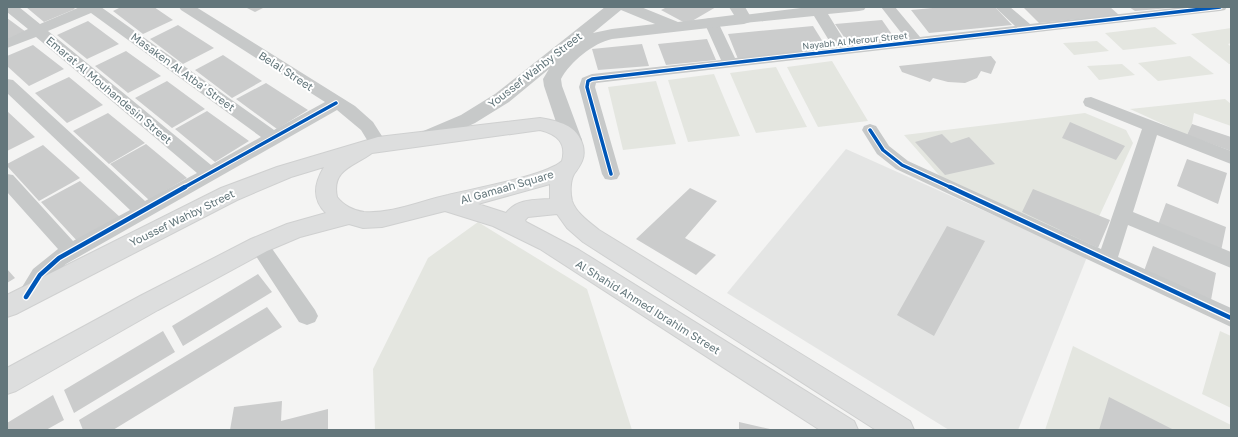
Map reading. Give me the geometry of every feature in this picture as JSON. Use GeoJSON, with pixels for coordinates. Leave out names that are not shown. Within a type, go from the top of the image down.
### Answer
{"type":"FeatureCollection","features":[{"type":"Feature","properties":{"kind":"main road","name":"Al Gamaah Square"},"geometry":{"type":"LineString","coordinates":[[540,124],[559,129],[572,140],[573,159],[566,170],[530,183],[374,220],[363,220],[338,211],[330,205],[326,196],[325,187],[327,178],[333,169],[341,161],[371,146],[428,137],[540,124]]}},
{"type":"Feature","properties":{"kind":"main road","name":"Youssef Wahby Street"},"geometry":{"type":"LineString","coordinates":[[7,307],[229,194],[284,172],[371,146]]}},
{"type":"Feature","properties":{"kind":"main road"},"geometry":{"type":"LineString","coordinates":[[566,170],[560,187],[562,206],[574,222],[591,236],[900,430]]}},
{"type":"Feature","properties":{"kind":"main road","name":"Al Shahid Ahmed Ibrahim Street"},"geometry":{"type":"LineString","coordinates":[[444,204],[488,214],[516,226],[588,269],[844,430]]}},
{"type":"Feature","properties":{"kind":"main road"},"geometry":{"type":"LineString","coordinates":[[516,226],[514,218],[524,209],[562,206]]}},
{"type":"Feature","properties":{"kind":"main road"},"geometry":{"type":"LineString","coordinates":[[7,382],[149,303],[259,245],[295,230],[349,216]]}},
{"type":"Feature","properties":{"kind":"main road"},"geometry":{"type":"LineString","coordinates":[[821,416],[836,390]]}},
{"type":"Feature","properties":{"kind":"street","name":"Emarat Al Mouhandesin Street"},"geometry":{"type":"LineString","coordinates":[[10,7],[209,173]]}},
{"type":"Feature","properties":{"kind":"street"},"geometry":{"type":"LineString","coordinates":[[7,44],[92,7]]}},
{"type":"Feature","properties":{"kind":"street","name":"Masaken Al Atba' Street"},"geometry":{"type":"LineString","coordinates":[[92,7],[274,138]]}},
{"type":"Feature","properties":{"kind":"street","name":"Belal Street"},"geometry":{"type":"LineString","coordinates":[[186,7],[358,118],[374,135],[371,146]]}},
{"type":"Feature","properties":{"kind":"street","name":"Youssef Wahby Street"},"geometry":{"type":"LineString","coordinates":[[428,137],[449,129],[486,109],[502,98],[615,7]]}},
{"type":"Feature","properties":{"kind":"street"},"geometry":{"type":"LineString","coordinates":[[627,7],[674,26]]}},
{"type":"Feature","properties":{"kind":"street"},"geometry":{"type":"LineString","coordinates":[[724,7],[710,22],[730,63]]}},
{"type":"Feature","properties":{"kind":"street"},"geometry":{"type":"LineString","coordinates":[[740,13],[859,7]]}},
{"type":"Feature","properties":{"kind":"street"},"geometry":{"type":"LineString","coordinates":[[888,7],[916,42]]}},
{"type":"Feature","properties":{"kind":"street"},"geometry":{"type":"LineString","coordinates":[[1002,7],[1028,29]]}},
{"type":"Feature","properties":{"kind":"street"},"geometry":{"type":"LineString","coordinates":[[1119,7],[1132,17]]}},
{"type":"Feature","properties":{"kind":"street","name":"Nayabh Al Merour Street"},"geometry":{"type":"LineString","coordinates":[[611,174],[587,87],[588,82],[596,78],[1132,17],[1189,9],[1220,7]]}},
{"type":"Feature","properties":{"kind":"street"},"geometry":{"type":"LineString","coordinates":[[817,9],[843,50]]}},
{"type":"Feature","properties":{"kind":"street","name":"Youssef Wahby Street"},"geometry":{"type":"LineString","coordinates":[[572,140],[553,86],[552,79],[556,72],[582,46],[592,40],[612,34],[710,22],[740,13]]}},
{"type":"Feature","properties":{"kind":"street"},"geometry":{"type":"LineString","coordinates":[[534,73],[552,79]]}},
{"type":"Feature","properties":{"kind":"street"},"geometry":{"type":"LineString","coordinates":[[7,84],[143,211]]}},
{"type":"Feature","properties":{"kind":"street"},"geometry":{"type":"LineString","coordinates":[[1091,102],[1231,158]]}},
{"type":"Feature","properties":{"kind":"street"},"geometry":{"type":"LineString","coordinates":[[26,296],[40,275],[49,266],[71,251],[336,103]]}},
{"type":"Feature","properties":{"kind":"street"},"geometry":{"type":"LineString","coordinates":[[1107,261],[1150,126]]}},
{"type":"Feature","properties":{"kind":"street"},"geometry":{"type":"LineString","coordinates":[[870,130],[882,150],[902,165],[1231,318]]}},
{"type":"Feature","properties":{"kind":"street"},"geometry":{"type":"LineString","coordinates":[[7,180],[71,251]]}},
{"type":"Feature","properties":{"kind":"street"},"geometry":{"type":"LineString","coordinates":[[1122,215],[1231,260]]}},
{"type":"Feature","properties":{"kind":"street"},"geometry":{"type":"LineString","coordinates":[[259,245],[307,316]]}},
{"type":"Feature","properties":{"kind":"shaded area"},"geometry":{"type":"Polygon","coordinates":[[[1155,27],[1177,44],[1123,50],[1105,33],[1155,27]]]}},
{"type":"Feature","properties":{"kind":"shaded area"},"geometry":{"type":"Polygon","coordinates":[[[1231,28],[1231,43],[1228,44],[1231,47],[1231,64],[1191,34],[1231,28]]]}},
{"type":"Feature","properties":{"kind":"shaded area"},"geometry":{"type":"Polygon","coordinates":[[[1097,41],[1109,51],[1074,55],[1063,43],[1097,41]]]}},
{"type":"Feature","properties":{"kind":"shaded area"},"geometry":{"type":"Polygon","coordinates":[[[1190,56],[1214,74],[1158,81],[1138,63],[1190,56]]]}},
{"type":"Feature","properties":{"kind":"shaded area"},"geometry":{"type":"Polygon","coordinates":[[[832,61],[868,121],[818,127],[787,67],[832,61]]]}},
{"type":"Feature","properties":{"kind":"shaded area"},"geometry":{"type":"Polygon","coordinates":[[[1122,64],[1135,75],[1099,80],[1087,66],[1122,64]]]}},
{"type":"Feature","properties":{"kind":"shaded area"},"geometry":{"type":"Polygon","coordinates":[[[776,67],[807,127],[756,133],[730,73],[776,67]]]}},
{"type":"Feature","properties":{"kind":"shaded area"},"geometry":{"type":"Polygon","coordinates":[[[714,74],[740,136],[688,142],[668,80],[714,74]]]}},
{"type":"Feature","properties":{"kind":"shaded area"},"geometry":{"type":"Polygon","coordinates":[[[656,81],[676,144],[623,150],[608,87],[656,81]]]}},
{"type":"Feature","properties":{"kind":"shaded area"},"geometry":{"type":"Polygon","coordinates":[[[1225,99],[1231,104],[1231,126],[1194,113],[1192,124],[1187,135],[1130,109],[1225,99]]]}},
{"type":"Feature","properties":{"kind":"shaded area"},"geometry":{"type":"Polygon","coordinates":[[[1085,113],[1126,130],[1133,143],[1084,249],[945,182],[904,135],[1085,113]]]}},
{"type":"Feature","properties":{"kind":"shaded area"},"geometry":{"type":"Polygon","coordinates":[[[846,149],[1087,257],[1018,430],[949,430],[727,293],[846,149]]]}},
{"type":"Feature","properties":{"kind":"shaded area"},"geometry":{"type":"Polygon","coordinates":[[[478,222],[587,289],[632,430],[375,430],[373,369],[428,258],[478,222]]]}},
{"type":"Feature","properties":{"kind":"shaded area"},"geometry":{"type":"Polygon","coordinates":[[[1220,331],[1231,336],[1231,408],[1202,394],[1220,331]]]}},
{"type":"Feature","properties":{"kind":"shaded area"},"geometry":{"type":"Polygon","coordinates":[[[1073,346],[1231,425],[1231,430],[1045,430],[1073,346]]]}},
{"type":"Feature","properties":{"kind":"building"},"geometry":{"type":"Polygon","coordinates":[[[26,7],[73,7],[75,9],[44,22],[26,7]]]}},
{"type":"Feature","properties":{"kind":"building"},"geometry":{"type":"Polygon","coordinates":[[[121,7],[154,7],[173,20],[143,34],[113,11],[121,7]]]}},
{"type":"Feature","properties":{"kind":"building"},"geometry":{"type":"Polygon","coordinates":[[[245,7],[265,7],[255,12],[245,7]]]}},
{"type":"Feature","properties":{"kind":"building"},"geometry":{"type":"Polygon","coordinates":[[[667,7],[716,7],[687,24],[661,10],[667,7]]]}},
{"type":"Feature","properties":{"kind":"building"},"geometry":{"type":"Polygon","coordinates":[[[943,7],[995,7],[1012,25],[929,33],[911,10],[943,7]]]}},
{"type":"Feature","properties":{"kind":"building"},"geometry":{"type":"Polygon","coordinates":[[[1023,7],[1110,7],[1119,15],[1039,23],[1023,7]]]}},
{"type":"Feature","properties":{"kind":"building"},"geometry":{"type":"Polygon","coordinates":[[[1129,7],[1170,7],[1170,8],[1135,11],[1129,7]]]}},
{"type":"Feature","properties":{"kind":"building"},"geometry":{"type":"Polygon","coordinates":[[[7,18],[26,32],[7,41],[7,18]]]}},
{"type":"Feature","properties":{"kind":"building"},"geometry":{"type":"Polygon","coordinates":[[[882,20],[896,40],[849,44],[835,24],[882,20]]]}},
{"type":"Feature","properties":{"kind":"building"},"geometry":{"type":"Polygon","coordinates":[[[88,21],[119,44],[87,59],[57,35],[88,21]]]}},
{"type":"Feature","properties":{"kind":"building"},"geometry":{"type":"Polygon","coordinates":[[[178,25],[214,48],[183,64],[150,39],[178,25]]]}},
{"type":"Feature","properties":{"kind":"building"},"geometry":{"type":"Polygon","coordinates":[[[813,26],[828,50],[738,59],[728,34],[813,26]]]}},
{"type":"Feature","properties":{"kind":"building"},"geometry":{"type":"Polygon","coordinates":[[[707,39],[716,60],[666,65],[658,44],[707,39]]]}},
{"type":"Feature","properties":{"kind":"building"},"geometry":{"type":"Polygon","coordinates":[[[642,44],[649,66],[598,70],[592,49],[642,44]]]}},
{"type":"Feature","properties":{"kind":"building"},"geometry":{"type":"Polygon","coordinates":[[[33,45],[64,69],[29,86],[7,66],[7,56],[33,45]]]}},
{"type":"Feature","properties":{"kind":"building"},"geometry":{"type":"Polygon","coordinates":[[[126,51],[161,76],[128,93],[95,66],[126,51]]]}},
{"type":"Feature","properties":{"kind":"building"},"geometry":{"type":"Polygon","coordinates":[[[223,55],[262,81],[232,98],[195,70],[223,55]]]}},
{"type":"Feature","properties":{"kind":"building"},"geometry":{"type":"Polygon","coordinates":[[[991,56],[996,62],[991,74],[981,71],[977,78],[965,83],[948,82],[933,78],[930,82],[902,72],[899,66],[991,56]]]}},
{"type":"Feature","properties":{"kind":"building"},"geometry":{"type":"Polygon","coordinates":[[[69,77],[103,105],[67,123],[35,93],[69,77]]]}},
{"type":"Feature","properties":{"kind":"building"},"geometry":{"type":"Polygon","coordinates":[[[167,81],[205,109],[172,128],[135,98],[167,81]]]}},
{"type":"Feature","properties":{"kind":"building"},"geometry":{"type":"Polygon","coordinates":[[[266,83],[308,110],[277,129],[236,99],[266,83]]]}},
{"type":"Feature","properties":{"kind":"building"},"geometry":{"type":"Polygon","coordinates":[[[7,111],[35,137],[7,151],[7,111]]]}},
{"type":"Feature","properties":{"kind":"building"},"geometry":{"type":"Polygon","coordinates":[[[207,111],[249,141],[215,162],[175,129],[207,111]]]}},
{"type":"Feature","properties":{"kind":"building"},"geometry":{"type":"Polygon","coordinates":[[[108,113],[145,143],[109,164],[73,131],[108,113]]]}},
{"type":"Feature","properties":{"kind":"building"},"geometry":{"type":"Polygon","coordinates":[[[1070,122],[1125,146],[1116,160],[1062,138],[1070,122]]]}},
{"type":"Feature","properties":{"kind":"building"},"geometry":{"type":"Polygon","coordinates":[[[1192,124],[1231,137],[1231,151],[1187,135],[1192,124]]]}},
{"type":"Feature","properties":{"kind":"building"},"geometry":{"type":"Polygon","coordinates":[[[942,134],[951,143],[969,137],[995,164],[945,175],[915,142],[942,134]]]}},
{"type":"Feature","properties":{"kind":"building"},"geometry":{"type":"Polygon","coordinates":[[[146,144],[187,178],[149,200],[110,164],[146,144]]]}},
{"type":"Feature","properties":{"kind":"building"},"geometry":{"type":"Polygon","coordinates":[[[43,145],[80,178],[39,201],[7,166],[7,164],[43,145]]]}},
{"type":"Feature","properties":{"kind":"building"},"geometry":{"type":"Polygon","coordinates":[[[1187,159],[1227,173],[1218,204],[1177,186],[1187,159]]]}},
{"type":"Feature","properties":{"kind":"building"},"geometry":{"type":"Polygon","coordinates":[[[80,181],[120,217],[79,243],[41,202],[80,181]]]}},
{"type":"Feature","properties":{"kind":"building"},"geometry":{"type":"Polygon","coordinates":[[[690,188],[717,201],[685,238],[716,255],[696,275],[636,239],[690,188]]]}},
{"type":"Feature","properties":{"kind":"building"},"geometry":{"type":"Polygon","coordinates":[[[1033,189],[1110,220],[1098,248],[1022,212],[1033,189]]]}},
{"type":"Feature","properties":{"kind":"building"},"geometry":{"type":"Polygon","coordinates":[[[1166,203],[1226,227],[1221,251],[1158,225],[1166,203]]]}},
{"type":"Feature","properties":{"kind":"building"},"geometry":{"type":"Polygon","coordinates":[[[947,226],[985,241],[934,336],[897,315],[947,226]]]}},
{"type":"Feature","properties":{"kind":"building"},"geometry":{"type":"Polygon","coordinates":[[[1153,246],[1216,273],[1211,300],[1144,271],[1153,246]]]}},
{"type":"Feature","properties":{"kind":"building"},"geometry":{"type":"Polygon","coordinates":[[[7,269],[15,278],[7,283],[7,269]]]}},
{"type":"Feature","properties":{"kind":"building"},"geometry":{"type":"Polygon","coordinates":[[[258,274],[272,292],[183,346],[172,326],[258,274]]]}},
{"type":"Feature","properties":{"kind":"building"},"geometry":{"type":"Polygon","coordinates":[[[267,307],[282,327],[113,430],[83,430],[79,420],[267,307]]]}},
{"type":"Feature","properties":{"kind":"building"},"geometry":{"type":"Polygon","coordinates":[[[163,331],[175,352],[74,413],[64,390],[163,331]]]}},
{"type":"Feature","properties":{"kind":"building"},"geometry":{"type":"Polygon","coordinates":[[[53,395],[64,420],[46,430],[7,430],[7,423],[53,395]]]}},
{"type":"Feature","properties":{"kind":"building"},"geometry":{"type":"Polygon","coordinates":[[[1109,397],[1174,430],[1099,430],[1109,397]]]}},
{"type":"Feature","properties":{"kind":"building"},"geometry":{"type":"Polygon","coordinates":[[[282,401],[281,421],[328,409],[328,430],[230,430],[234,407],[282,401]]]}},
{"type":"Feature","properties":{"kind":"building"},"geometry":{"type":"Polygon","coordinates":[[[739,422],[770,429],[770,430],[739,430],[739,422]]]}},
{"type":"Feature","properties":{"kind":"cycle path"},"geometry":{"type":"LineString","coordinates":[[611,174],[587,87],[588,81],[592,79],[1220,7]]}},
{"type":"Feature","properties":{"kind":"cycle path"},"geometry":{"type":"LineString","coordinates":[[26,297],[40,275],[59,258],[336,103]]}},
{"type":"Feature","properties":{"kind":"cycle path"},"geometry":{"type":"LineString","coordinates":[[870,130],[883,150],[902,165],[1231,318]]}}]}
